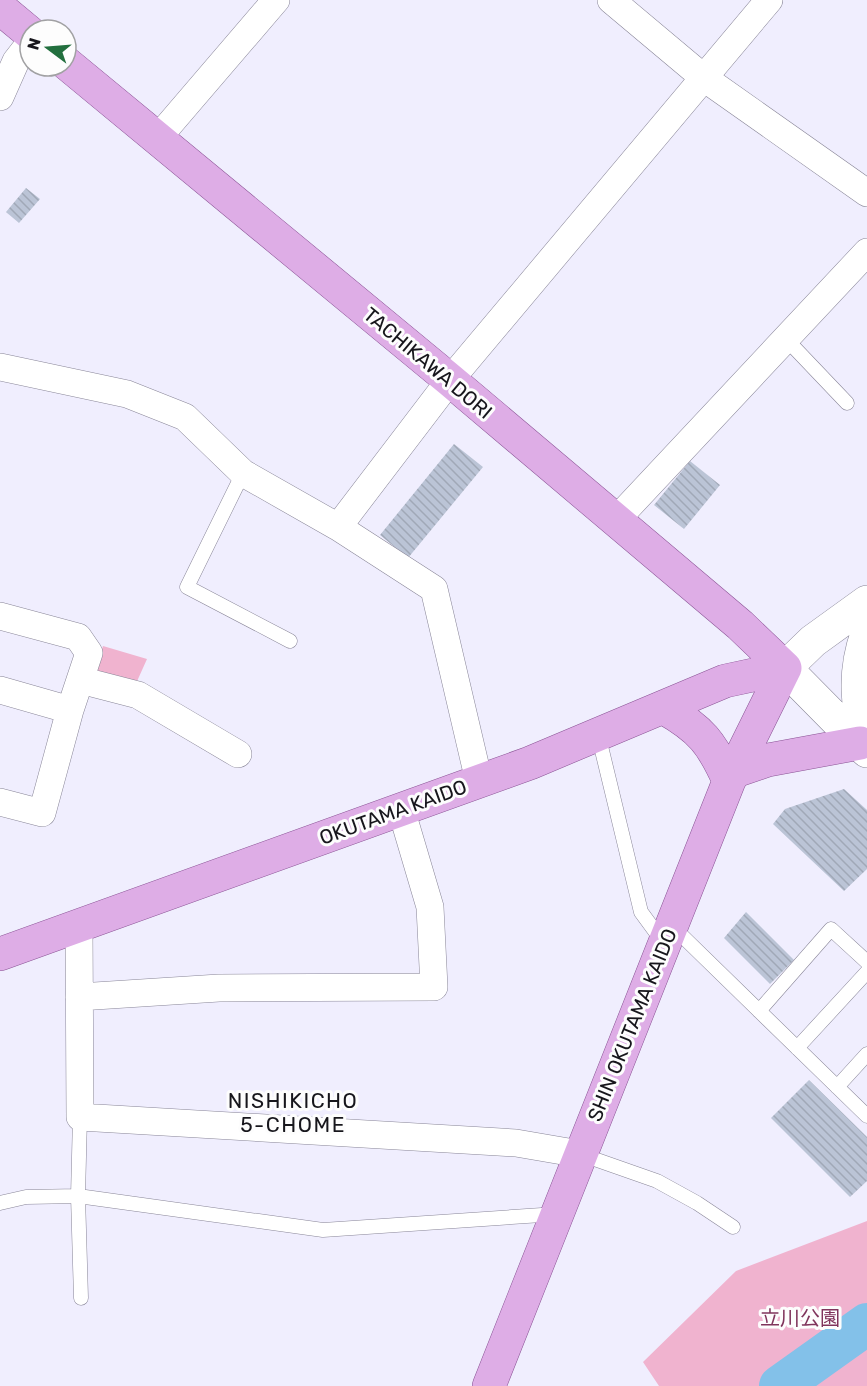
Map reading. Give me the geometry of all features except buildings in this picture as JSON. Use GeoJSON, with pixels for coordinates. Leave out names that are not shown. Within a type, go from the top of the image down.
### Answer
{"type":"FeatureCollection","features":[{"type":"Feature","properties":{"kind":"main road"},"geometry":{"type":"LineString","coordinates":[[0,8],[18,23]]}},
{"type":"Feature","properties":{"kind":"main road","name":"TACHIKAWA DORI"},"geometry":{"type":"LineString","coordinates":[[78,73],[156,140],[450,380],[740,625],[785,668]]}},
{"type":"Feature","properties":{"kind":"main road"},"geometry":{"type":"LineString","coordinates":[[864,748],[785,668],[813,641],[867,602]]}},
{"type":"Feature","properties":{"kind":"main road"},"geometry":{"type":"LineString","coordinates":[[864,748],[856,682],[859,656],[867,634]]}},
{"type":"Feature","properties":{"kind":"main road","name":"OKUTAMA KAIDO"},"geometry":{"type":"LineString","coordinates":[[0,954],[479,781],[664,708],[724,681],[785,668]]}},
{"type":"Feature","properties":{"kind":"main road","name":"SHIN OKUTAMA KAIDO"},"geometry":{"type":"LineString","coordinates":[[489,1386],[731,776],[785,668]]}},
{"type":"Feature","properties":{"kind":"main road"},"geometry":{"type":"LineString","coordinates":[[664,708],[689,722],[715,749],[731,776],[768,760],[864,748]]}},
{"type":"Feature","properties":{"kind":"street"},"geometry":{"type":"LineString","coordinates":[[156,140],[276,0]]}},
{"type":"Feature","properties":{"kind":"street"},"geometry":{"type":"LineString","coordinates":[[611,0],[704,78],[867,193]]}},
{"type":"Feature","properties":{"kind":"street"},"geometry":{"type":"LineString","coordinates":[[338,527],[450,380],[769,0]]}},
{"type":"Feature","properties":{"kind":"street"},"geometry":{"type":"LineString","coordinates":[[0,97],[18,58]]}},
{"type":"Feature","properties":{"kind":"street"},"geometry":{"type":"LineString","coordinates":[[615,521],[867,252]]}},
{"type":"Feature","properties":{"kind":"street"},"geometry":{"type":"LineString","coordinates":[[0,367],[127,394],[185,417],[243,473],[338,527],[434,588],[479,781]]}},
{"type":"Feature","properties":{"kind":"street"},"geometry":{"type":"LineString","coordinates":[[0,616],[78,637],[89,653],[70,710],[42,813],[0,802]]}},
{"type":"Feature","properties":{"kind":"street"},"geometry":{"type":"LineString","coordinates":[[80,680],[138,695],[238,754]]}},
{"type":"Feature","properties":{"kind":"street"},"geometry":{"type":"LineString","coordinates":[[0,690],[70,710]]}},
{"type":"Feature","properties":{"kind":"street"},"geometry":{"type":"LineString","coordinates":[[80,997],[219,988],[434,987],[430,908],[401,809]]}},
{"type":"Feature","properties":{"kind":"street"},"geometry":{"type":"LineString","coordinates":[[79,925],[80,1118],[516,1143],[580,1154]]}},
{"type":"Feature","properties":{"kind":"lane"},"geometry":{"type":"LineString","coordinates":[[787,340],[847,403]]}},
{"type":"Feature","properties":{"kind":"lane"},"geometry":{"type":"LineString","coordinates":[[243,473],[187,587],[290,641]]}},
{"type":"Feature","properties":{"kind":"lane"},"geometry":{"type":"LineString","coordinates":[[598,734],[641,912],[759,1011],[867,1116]]}},
{"type":"Feature","properties":{"kind":"lane"},"geometry":{"type":"LineString","coordinates":[[759,1011],[831,929],[867,962]]}},
{"type":"Feature","properties":{"kind":"lane"},"geometry":{"type":"LineString","coordinates":[[797,1048],[867,972]]}},
{"type":"Feature","properties":{"kind":"lane"},"geometry":{"type":"LineString","coordinates":[[837,1087],[867,1054]]}},
{"type":"Feature","properties":{"kind":"lane"},"geometry":{"type":"LineString","coordinates":[[80,1118],[78,1196],[81,1298]]}},
{"type":"Feature","properties":{"kind":"lane"},"geometry":{"type":"LineString","coordinates":[[580,1154],[657,1181],[733,1227]]}},
{"type":"Feature","properties":{"kind":"lane"},"geometry":{"type":"LineString","coordinates":[[0,1203],[26,1197],[78,1196],[323,1230],[557,1214]]}},
{"type":"Feature","properties":{"kind":"green space"},"geometry":{"type":"Polygon","coordinates":[[[103,646],[147,659],[134,688],[101,679],[96,668],[103,646]]]}},
{"type":"Feature","properties":{"kind":"green space","name":"立川公園"},"geometry":{"type":"Polygon","coordinates":[[[867,1221],[867,1386],[659,1386],[643,1362],[736,1271],[867,1221]]]}},
{"type":"Feature","properties":{"kind":"waterway"},"geometry":{"type":"LineString","coordinates":[[780,1386],[867,1324]]}},
{"type":"Feature","properties":{"kind":"district","name":"NISHIKICHO 5-CHOME"},"geometry":{"type":"Point","coordinates":[293,1112]}}]}
